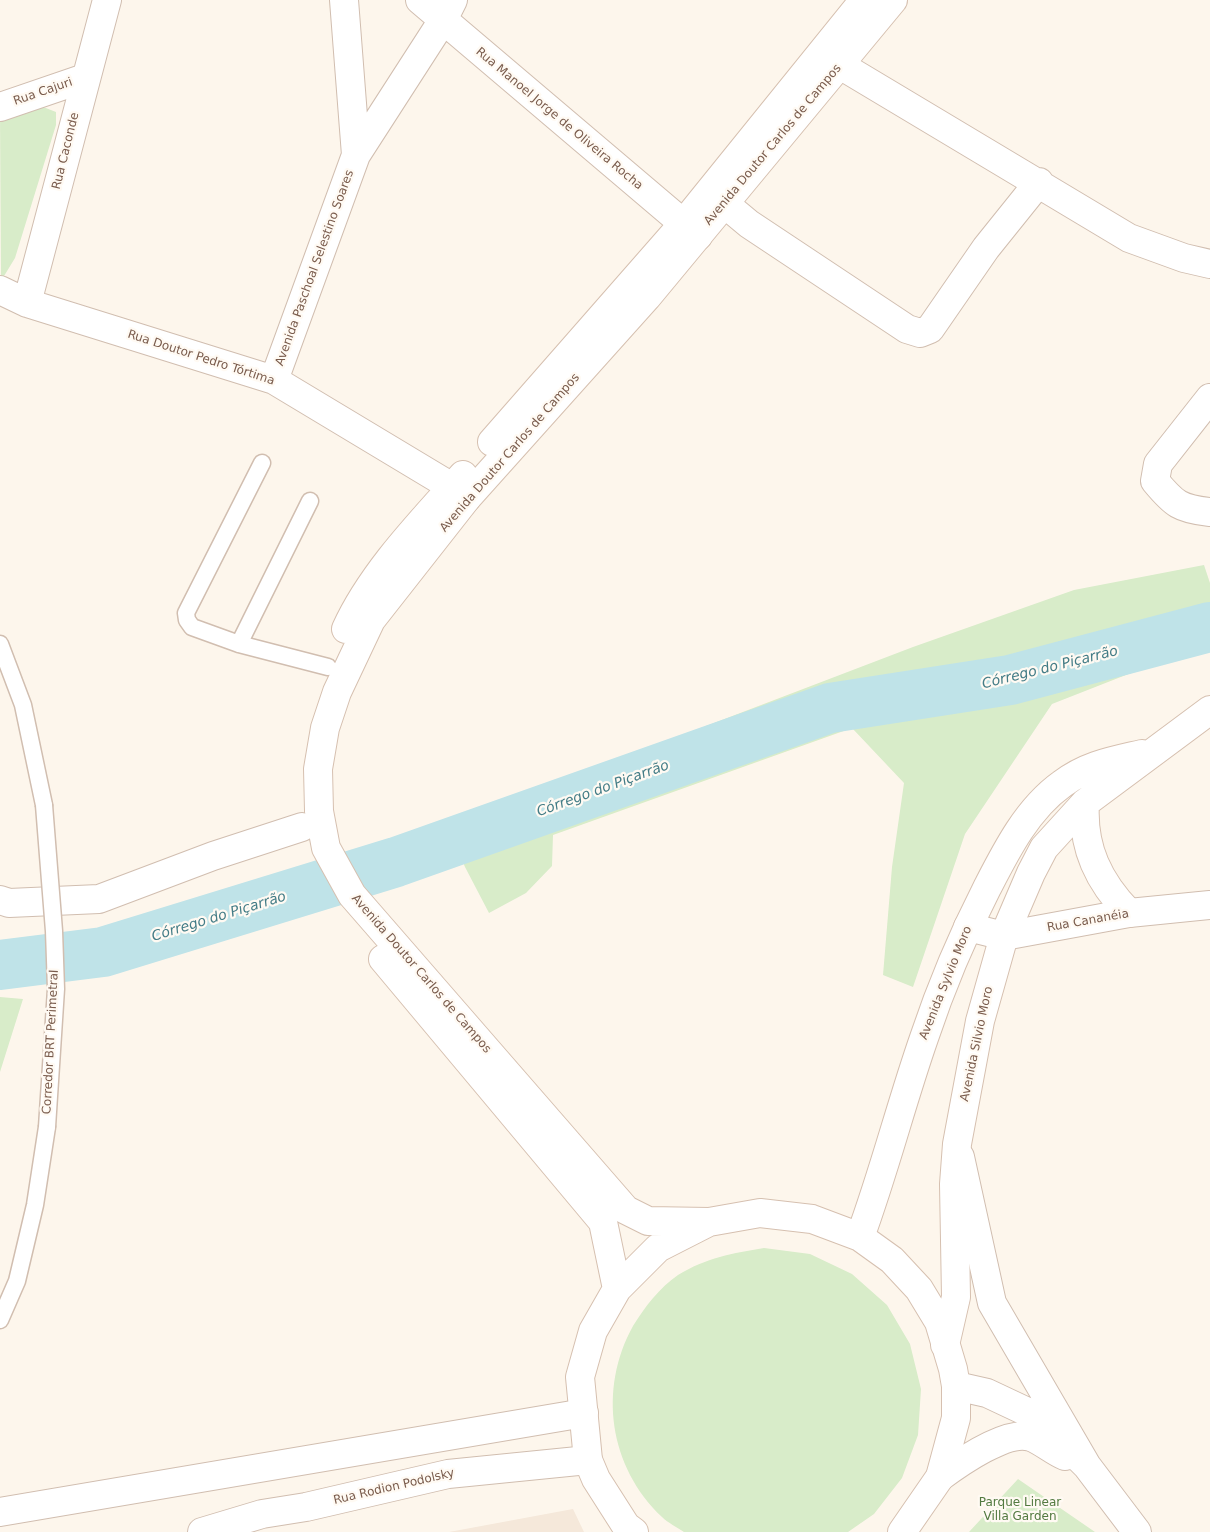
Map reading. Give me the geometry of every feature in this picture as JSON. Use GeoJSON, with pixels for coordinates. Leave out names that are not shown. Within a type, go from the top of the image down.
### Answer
{"type":"FeatureCollection","features":[{"type":"Feature","properties":{"kind":"main road","name":"Rua Caconde"},"geometry":{"type":"LineString","coordinates":[[27,303],[107,0]]}},
{"type":"Feature","properties":{"kind":"main road","name":"Avenida Paschoal Selestino Soares"},"geometry":{"type":"LineString","coordinates":[[344,0],[356,155]]}},
{"type":"Feature","properties":{"kind":"main road","name":"Rua Manoel Jorge de Oliveira Rocha"},"geometry":{"type":"LineString","coordinates":[[420,0],[448,10],[691,230]]}},
{"type":"Feature","properties":{"kind":"main road","name":"Avenida Doutor Carlos de Campos"},"geometry":{"type":"LineString","coordinates":[[617,1288],[603,1222],[344,899],[302,827],[300,771],[306,728],[328,667],[352,614],[397,551],[459,493],[691,230],[864,0]]}},
{"type":"Feature","properties":{"kind":"main road","name":"Avenida Doutor Carlos de Campos"},"geometry":{"type":"LineString","coordinates":[[691,230],[725,204],[893,0]]}},
{"type":"Feature","properties":{"kind":"main road","name":"Avenida Paschoal Selestino Soares"},"geometry":{"type":"LineString","coordinates":[[274,380],[356,155],[448,10]]}},
{"type":"Feature","properties":{"kind":"main road"},"geometry":{"type":"LineString","coordinates":[[840,65],[1039,182],[1129,238],[1184,258],[1210,264]]}},
{"type":"Feature","properties":{"kind":"main road","name":"Rua Cajuri"},"geometry":{"type":"LineString","coordinates":[[0,107],[85,78]]}},
{"type":"Feature","properties":{"kind":"main road"},"geometry":{"type":"LineString","coordinates":[[725,204],[749,224],[907,329],[920,333],[930,329],[986,248],[1039,182]]}},
{"type":"Feature","properties":{"kind":"main road","name":"Rua Doutor Pedro Tórtima"},"geometry":{"type":"LineString","coordinates":[[0,290],[27,303],[274,380],[459,493]]}},
{"type":"Feature","properties":{"kind":"main road"},"geometry":{"type":"LineString","coordinates":[[1210,398],[1158,464],[1156,481],[1171,501],[1191,510],[1210,512]]}},
{"type":"Feature","properties":{"kind":"main road","name":"Avenida Doutor Carlos de Campos"},"geometry":{"type":"LineString","coordinates":[[318,854],[318,769],[325,728],[337,692],[371,620],[459,493]]}},
{"type":"Feature","properties":{"kind":"main road","name":"Avenida Silvio Moro"},"geometry":{"type":"LineString","coordinates":[[945,1345],[956,1297],[954,1184],[957,1144],[980,1020],[1004,936],[1044,848],[1085,803],[1151,752],[1210,710]]}},
{"type":"Feature","properties":{"kind":"main road","name":"Avenida Sylvio Moro"},"geometry":{"type":"LineString","coordinates":[[860,1237],[876,1193],[924,1039],[956,950],[1004,854],[1038,807],[1061,784],[1094,765],[1151,752]]}},
{"type":"Feature","properties":{"kind":"main road"},"geometry":{"type":"LineString","coordinates":[[1085,803],[1084,821],[1086,837],[1094,864],[1110,894],[1129,913]]}},
{"type":"Feature","properties":{"kind":"main road"},"geometry":{"type":"LineString","coordinates":[[0,900],[9,903],[99,899],[204,859],[302,827]]}},
{"type":"Feature","properties":{"kind":"main road","name":"Avenida Doutor Carlos de Campos"},"geometry":{"type":"LineString","coordinates":[[344,899],[626,1210],[648,1221],[709,1222]]}},
{"type":"Feature","properties":{"kind":"main road","name":"Rua Cananéia"},"geometry":{"type":"LineString","coordinates":[[968,927],[1004,936],[1129,913],[1210,904]]}},
{"type":"Feature","properties":{"kind":"main road"},"geometry":{"type":"LineString","coordinates":[[957,1144],[992,1303],[1087,1466],[1137,1532]]}},
{"type":"Feature","properties":{"kind":"main road"},"geometry":{"type":"LineString","coordinates":[[630,1530],[596,1479],[588,1460],[580,1377],[593,1331],[617,1288],[658,1248],[709,1222],[760,1213],[812,1219],[860,1237],[892,1260],[919,1288],[939,1322],[954,1369],[956,1418],[940,1477],[902,1532]]}},
{"type":"Feature","properties":{"kind":"main road"},"geometry":{"type":"LineString","coordinates":[[956,1386],[987,1393],[1038,1416],[1087,1466]]}},
{"type":"Feature","properties":{"kind":"main road"},"geometry":{"type":"LineString","coordinates":[[0,1512],[584,1413]]}},
{"type":"Feature","properties":{"kind":"main road"},"geometry":{"type":"LineString","coordinates":[[940,1477],[970,1456],[1011,1438],[1030,1436],[1054,1451],[1087,1466]]}},
{"type":"Feature","properties":{"kind":"main road","name":"Rua Rodion Podolsky"},"geometry":{"type":"LineString","coordinates":[[202,1532],[261,1523],[306,1507],[448,1474],[588,1460]]}},
{"type":"Feature","properties":{"kind":"lane"},"geometry":{"type":"LineString","coordinates":[[262,463],[186,614],[192,627],[239,644],[328,667]]}},
{"type":"Feature","properties":{"kind":"lane"},"geometry":{"type":"LineString","coordinates":[[239,644],[310,501]]}},
{"type":"Feature","properties":{"kind":"lane","name":"Corredor BRT Perimetral"},"geometry":{"type":"LineString","coordinates":[[0,644],[23,706],[44,805],[54,931],[56,989],[46,1127],[34,1205],[16,1281],[0,1320]]}},
{"type":"Feature","properties":{"kind":"shaded area"},"geometry":{"type":"Polygon","coordinates":[[[573,1509],[584,1532],[449,1532],[573,1509]]]}},
{"type":"Feature","properties":{"kind":"green space"},"geometry":{"type":"Polygon","coordinates":[[[33,103],[56,112],[56,125],[15,258],[1,281],[0,115],[33,103]]]}},
{"type":"Feature","properties":{"kind":"green space"},"geometry":{"type":"Polygon","coordinates":[[[1204,565],[1210,583],[1210,642],[1052,704],[965,834],[913,987],[883,975],[892,867],[904,783],[852,728],[553,835],[552,866],[526,893],[489,913],[465,867],[447,825],[913,647],[1074,590],[1204,565]]]}},
{"type":"Feature","properties":{"kind":"green space"},"geometry":{"type":"Polygon","coordinates":[[[0,997],[23,999],[0,1072],[0,997]]]}},
{"type":"Feature","properties":{"kind":"green space"},"geometry":{"type":"Polygon","coordinates":[[[764,1248],[810,1254],[852,1274],[887,1305],[910,1344],[921,1389],[918,1435],[902,1478],[874,1514],[848,1532],[684,1532],[664,1519],[644,1497],[630,1475],[620,1451],[614,1426],[615,1375],[622,1350],[642,1312],[665,1286],[688,1269],[720,1257],[764,1248]]]}},
{"type":"Feature","properties":{"kind":"green space","name":"Parque Linear Villa Garden"},"geometry":{"type":"Polygon","coordinates":[[[1018,1479],[1095,1532],[969,1532],[1018,1479]]]}},
{"type":"Feature","properties":{"kind":"waterway","name":"Córrego do Piçarrão"},"geometry":{"type":"LineString","coordinates":[[0,965],[103,952],[396,862],[830,708],[1010,680],[1210,627]]}}]}
